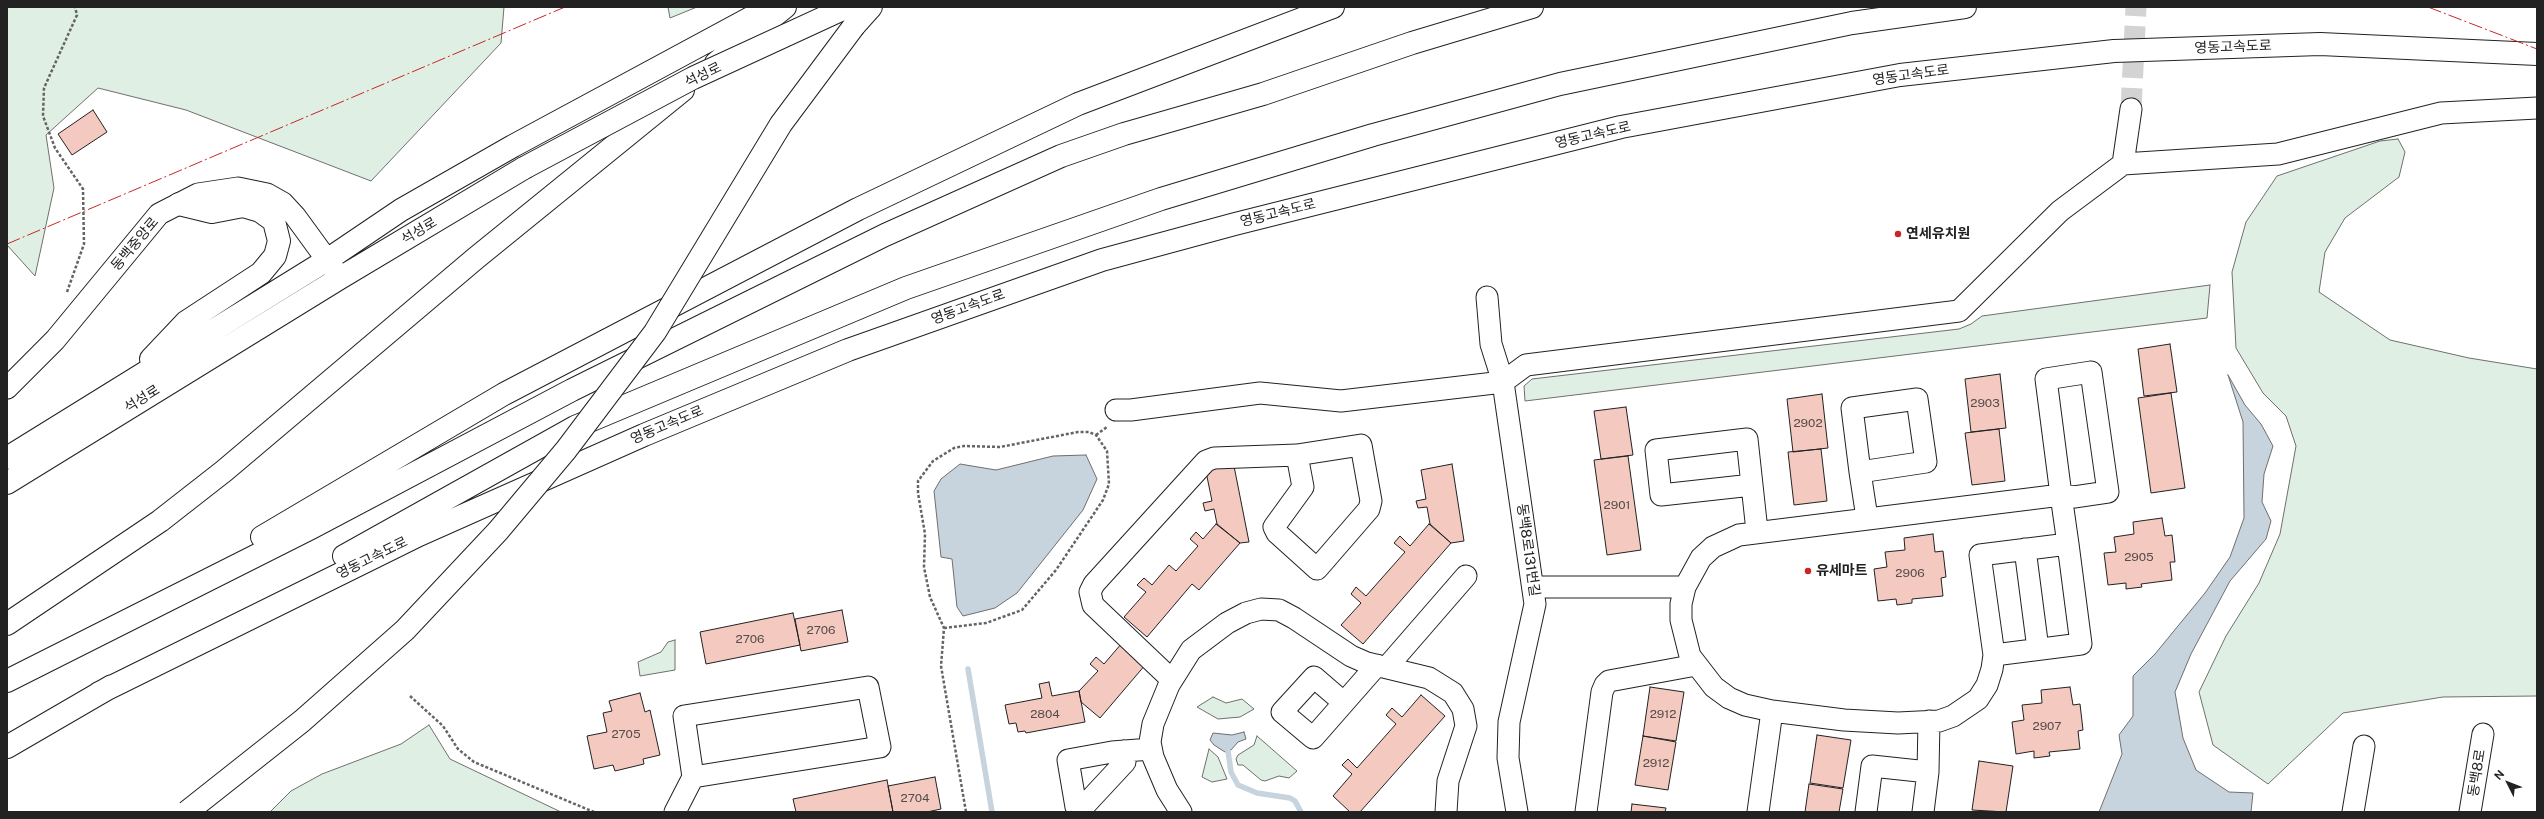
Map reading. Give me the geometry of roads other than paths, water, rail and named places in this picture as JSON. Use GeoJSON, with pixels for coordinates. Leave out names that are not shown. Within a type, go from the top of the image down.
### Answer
{"type":"FeatureCollection","features":[{"type":"Feature","properties":{"kind":"highway"},"geometry":{"type":"LineString","coordinates":[[7,458],[45,433],[327,260],[401,210],[513,146],[772,7]]}},
{"type":"Feature","properties":{"kind":"highway"},"geometry":{"type":"LineString","coordinates":[[7,624],[160,521],[224,471],[476,258],[785,7]]}},
{"type":"Feature","properties":{"kind":"highway"},"geometry":{"type":"LineString","coordinates":[[187,812],[302,721],[405,630],[498,531],[575,438],[655,332],[781,124],[850,16],[871,7]]}},
{"type":"Feature","properties":{"kind":"highway"},"geometry":{"type":"LineString","coordinates":[[90,639],[504,394],[858,209],[1078,104],[1333,7]]}},
{"type":"Feature","properties":{"kind":"highway"},"geometry":{"type":"LineString","coordinates":[[7,681],[311,528],[600,376],[886,235],[1054,160],[1124,134],[1263,94],[1412,43],[1532,7]]}},
{"type":"Feature","properties":{"kind":"highway","name":"영동고속도로"},"geometry":{"type":"LineString","coordinates":[[7,747],[99,693],[575,427],[906,288],[1161,199],[1373,135],[1560,84],[1852,23],[1965,7]]}},
{"type":"Feature","properties":{"kind":"highway","name":"석성로"},"geometry":{"type":"LineString","coordinates":[[7,483],[340,278],[524,168],[694,78],[850,16]]}},
{"type":"Feature","properties":{"kind":"highway","name":"영동고속도로"},"geometry":{"type":"LineString","coordinates":[[99,693],[419,535],[644,435],[841,353],[1102,260],[1235,224],[1621,127],[1900,75],[2114,51],[2312,44],[2537,54]]}},
{"type":"Feature","properties":{"kind":"highway"},"geometry":{"type":"LineString","coordinates":[[130,381],[186,322],[261,273],[275,256],[279,241],[274,221],[260,211],[243,206],[212,212],[179,204]]}},
{"type":"Feature","properties":{"kind":"street"},"geometry":{"type":"LineString","coordinates":[[1116,410],[1131,410],[1260,393],[1340,401],[1503,382],[1526,365],[1959,310],[2060,211],[2123,164],[2278,154],[2441,113],[2537,108]]}},
{"type":"Feature","properties":{"kind":"street"},"geometry":{"type":"LineString","coordinates":[[2123,164],[2131,109]]}},
{"type":"Feature","properties":{"kind":"street","name":"동백중앙로"},"geometry":{"type":"LineString","coordinates":[[7,388],[55,340],[159,214],[198,194],[238,188],[267,194],[283,203],[340,278]]}},
{"type":"Feature","properties":{"kind":"street","name":"동백8로131번길"},"geometry":{"type":"LineString","coordinates":[[1487,297],[1491,344],[1503,382],[1536,604],[1511,711],[1508,742],[1517,812]]}},
{"type":"Feature","properties":{"kind":"street"},"geometry":{"type":"LineString","coordinates":[[1994,655],[2081,644],[2068,544],[2061,495],[2046,379],[2092,372],[2108,492],[2074,497],[2061,495],[1758,531],[1738,535],[1714,547],[1701,558],[1686,587],[1681,604],[1681,620],[1690,656],[1714,687],[1729,698],[1745,705],[1772,711],[1870,723],[1929,721],[1953,716],[1978,699],[1987,685],[1992,669],[1994,655],[1980,555],[2068,544]]}},
{"type":"Feature","properties":{"kind":"street"},"geometry":{"type":"LineString","coordinates":[[1752,485],[1661,495],[1656,450],[1747,439],[1758,531]]}},
{"type":"Feature","properties":{"kind":"street"},"geometry":{"type":"LineString","coordinates":[[1172,680],[1094,605],[1090,592],[1094,584],[1206,461],[1214,458],[1297,454],[1362,445],[1370,501],[1369,509],[1317,569],[1277,533],[1274,527],[1303,487],[1297,454]]}},
{"type":"Feature","properties":{"kind":"street"},"geometry":{"type":"LineString","coordinates":[[1860,472],[1867,518]]}},
{"type":"Feature","properties":{"kind":"street"},"geometry":{"type":"LineString","coordinates":[[2024,549],[2038,649]]}},
{"type":"Feature","properties":{"kind":"street"},"geometry":{"type":"LineString","coordinates":[[1343,702],[1382,666],[1466,576]]}},
{"type":"Feature","properties":{"kind":"street"},"geometry":{"type":"LineString","coordinates":[[1534,587],[1686,587]]}},
{"type":"Feature","properties":{"kind":"street"},"geometry":{"type":"LineString","coordinates":[[1181,812],[1159,774],[1151,749],[1153,724],[1172,680],[1191,650],[1209,635],[1246,613],[1261,609],[1279,610],[1351,656],[1382,666],[1430,678],[1453,693],[1463,709],[1466,726],[1448,781],[1446,812]]}},
{"type":"Feature","properties":{"kind":"street"},"geometry":{"type":"LineString","coordinates":[[1586,812],[1604,685],[1609,681],[1696,665]]}},
{"type":"Feature","properties":{"kind":"street"},"geometry":{"type":"LineString","coordinates":[[675,812],[693,777],[684,716],[868,687],[880,747],[693,777]]}},
{"type":"Feature","properties":{"kind":"street"},"geometry":{"type":"LineString","coordinates":[[1758,812],[1772,711]]}},
{"type":"Feature","properties":{"kind":"street"},"geometry":{"type":"LineString","coordinates":[[1923,812],[1928,772],[1929,721]]}},
{"type":"Feature","properties":{"kind":"street","name":"동백8로"},"geometry":{"type":"LineString","coordinates":[[2470,812],[2483,734]]}},
{"type":"Feature","properties":{"kind":"street"},"geometry":{"type":"LineString","coordinates":[[2353,812],[2364,746]]}},
{"type":"Feature","properties":{"kind":"street"},"geometry":{"type":"LineString","coordinates":[[1124,751],[1151,749]]}},
{"type":"Feature","properties":{"kind":"street"},"geometry":{"type":"LineString","coordinates":[[1866,812],[1872,766],[1928,772]]}},
{"type":"Feature","properties":{"kind":"waterway"},"geometry":{"type":"LineString","coordinates":[[968,669],[992,812]]}},
{"type":"Feature","properties":{"kind":"waterway"},"geometry":{"type":"LineString","coordinates":[[1228,751],[1231,772],[1238,785],[1257,793],[1290,798],[1295,801],[1301,812]]}},
{"type":"Feature","properties":{"kind":"tunnel"},"geometry":{"type":"LineString","coordinates":[[2131,109],[2136,7]]}},
{"type":"Feature","properties":{"kind":"place","name":"연세유치원"},"geometry":{"type":"Point","coordinates":[1898,234]}},
{"type":"Feature","properties":{"kind":"place","name":"유세마트"},"geometry":{"type":"Point","coordinates":[1808,571]}}]}
